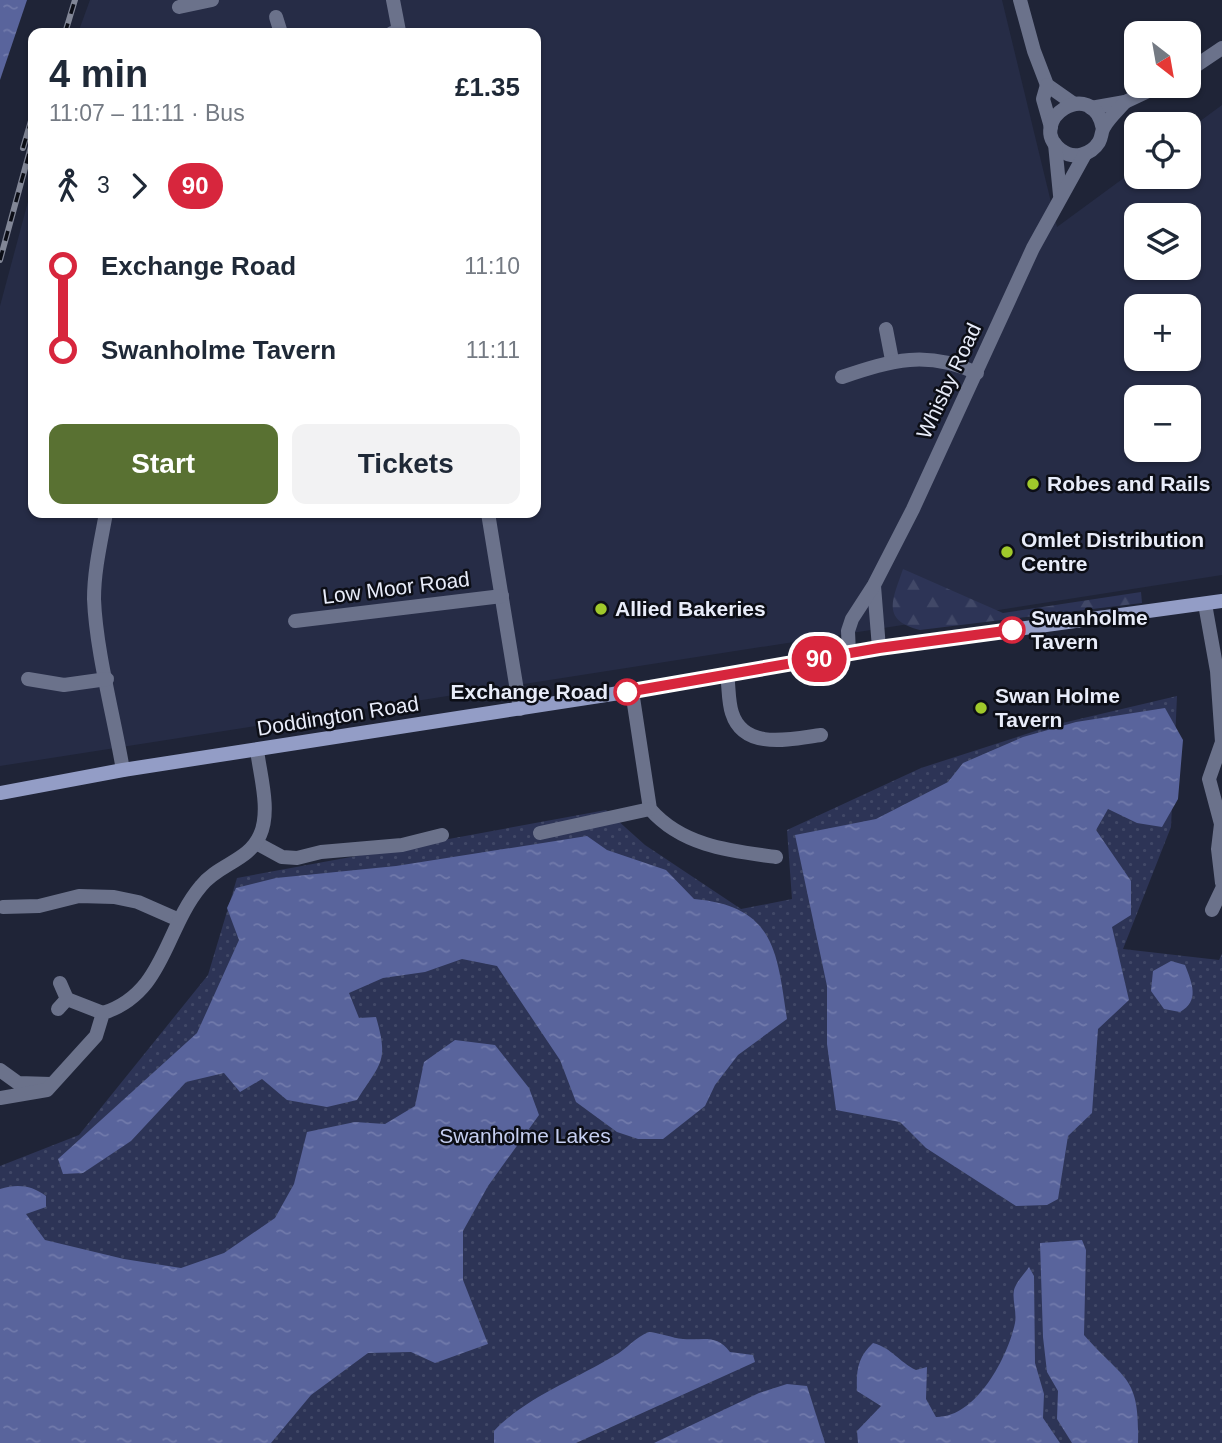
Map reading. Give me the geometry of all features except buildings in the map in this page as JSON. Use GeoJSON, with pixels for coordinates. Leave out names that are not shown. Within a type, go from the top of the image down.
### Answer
{"type":"FeatureCollection","features":[{"type":"Feature","properties":{"kind":"main road","name":"Doddington Road"},"geometry":{"type":"LineString","coordinates":[[0,793],[123,770],[632,691],[879,648],[1222,601]]}},
{"type":"Feature","properties":{"kind":"street"},"geometry":{"type":"LineString","coordinates":[[393,0],[398,28]]}},
{"type":"Feature","properties":{"kind":"street"},"geometry":{"type":"LineString","coordinates":[[1020,0],[1047,85],[1074,104]]}},
{"type":"Feature","properties":{"kind":"street"},"geometry":{"type":"LineString","coordinates":[[179,7],[204,1]]}},
{"type":"Feature","properties":{"kind":"street"},"geometry":{"type":"LineString","coordinates":[[276,17],[279,28]]}},
{"type":"Feature","properties":{"kind":"street"},"geometry":{"type":"LineString","coordinates":[[1201,62],[1222,48]]}},
{"type":"Feature","properties":{"kind":"street"},"geometry":{"type":"LineString","coordinates":[[1047,85],[1043,99],[1055,144],[1060,195]]}},
{"type":"Feature","properties":{"kind":"street","name":"Whisby Road"},"geometry":{"type":"LineString","coordinates":[[1074,104],[1091,108],[1134,98]]}},
{"type":"Feature","properties":{"kind":"street","name":"Whisby Road"},"geometry":{"type":"LineString","coordinates":[[849,654],[848,631],[852,619],[874,585],[1060,195],[1085,154],[1098,144],[1103,129],[1125,102]]}},
{"type":"Feature","properties":{"kind":"street"},"geometry":{"type":"LineString","coordinates":[[1051,127],[1058,111],[1074,104]]}},
{"type":"Feature","properties":{"kind":"street"},"geometry":{"type":"LineString","coordinates":[[1091,108],[1097,114],[1103,129]]}},
{"type":"Feature","properties":{"kind":"street"},"geometry":{"type":"LineString","coordinates":[[1055,144],[1069,155],[1085,154]]}},
{"type":"Feature","properties":{"kind":"street"},"geometry":{"type":"LineString","coordinates":[[886,329],[892,360]]}},
{"type":"Feature","properties":{"kind":"street"},"geometry":{"type":"LineString","coordinates":[[842,377],[892,360],[936,359],[954,362],[977,373]]}},
{"type":"Feature","properties":{"kind":"street"},"geometry":{"type":"LineString","coordinates":[[105,518],[94,598],[123,770]]}},
{"type":"Feature","properties":{"kind":"street"},"geometry":{"type":"LineString","coordinates":[[489,518],[520,709]]}},
{"type":"Feature","properties":{"kind":"street"},"geometry":{"type":"LineString","coordinates":[[874,585],[879,648]]}},
{"type":"Feature","properties":{"kind":"street","name":"Low Moor Road"},"geometry":{"type":"LineString","coordinates":[[295,621],[502,596]]}},
{"type":"Feature","properties":{"kind":"street"},"geometry":{"type":"LineString","coordinates":[[1205,604],[1217,671],[1222,742],[1209,779],[1221,824],[1218,849],[1222,883]]}},
{"type":"Feature","properties":{"kind":"street"},"geometry":{"type":"LineString","coordinates":[[727,674],[732,714],[741,729],[757,739],[778,741],[821,735]]}},
{"type":"Feature","properties":{"kind":"street"},"geometry":{"type":"LineString","coordinates":[[28,679],[64,685],[107,679]]}},
{"type":"Feature","properties":{"kind":"street"},"geometry":{"type":"LineString","coordinates":[[632,691],[650,808],[663,824],[695,841],[733,851],[776,857]]}},
{"type":"Feature","properties":{"kind":"street"},"geometry":{"type":"LineString","coordinates":[[60,983],[63,1004],[103,1013],[131,1001],[146,985],[179,920],[209,877],[248,853],[256,843],[264,824],[257,750]]}},
{"type":"Feature","properties":{"kind":"street"},"geometry":{"type":"LineString","coordinates":[[540,834],[650,808]]}},
{"type":"Feature","properties":{"kind":"street"},"geometry":{"type":"LineString","coordinates":[[256,843],[276,855],[297,858],[321,852],[402,845],[442,835]]}},
{"type":"Feature","properties":{"kind":"street"},"geometry":{"type":"LineString","coordinates":[[1212,911],[1222,889]]}},
{"type":"Feature","properties":{"kind":"street"},"geometry":{"type":"LineString","coordinates":[[1,907],[39,906],[79,896],[114,897],[138,902],[179,920]]}},
{"type":"Feature","properties":{"kind":"street"},"geometry":{"type":"LineString","coordinates":[[0,1098],[47,1090],[96,1036],[103,1013]]}},
{"type":"Feature","properties":{"kind":"street"},"geometry":{"type":"LineString","coordinates":[[0,1070],[19,1083],[52,1084]]}},
{"type":"Feature","properties":{"kind":"shaded area"},"geometry":{"type":"Polygon","coordinates":[[[90,0],[1002,0],[1057,227],[1124,178],[1124,189],[1201,189],[1201,120],[1222,105],[1222,575],[0,766],[0,306],[28,202],[28,518],[541,518],[541,28],[80,28],[90,0]]]}},
{"type":"Feature","properties":{"kind":"green space"},"geometry":{"type":"Polygon","coordinates":[[[903,569],[1003,613],[1141,592],[1142,603],[920,630],[907,626],[894,614],[893,599],[903,569]]]}},
{"type":"Feature","properties":{"kind":"green space","name":"Swanholme Lakes"},"geometry":{"type":"Polygon","coordinates":[[[1177,696],[1171,827],[1123,949],[1219,960],[1222,954],[1222,1443],[0,1443],[0,1166],[79,1135],[208,975],[237,878],[606,810],[645,845],[741,909],[792,899],[787,830],[921,768],[1054,725],[1177,696]]]}},
{"type":"Feature","properties":{"kind":"water"},"geometry":{"type":"Polygon","coordinates":[[[0,0],[27,0],[0,80],[0,0]]]}},
{"type":"Feature","properties":{"kind":"water"},"geometry":{"type":"Polygon","coordinates":[[[1165,708],[1183,740],[1178,799],[1162,827],[1137,823],[1108,809],[1096,830],[1131,881],[1131,915],[1112,927],[1129,1000],[1098,1029],[1092,1113],[1068,1136],[1058,1199],[1047,1205],[1016,1206],[926,1148],[900,1122],[836,1110],[827,1044],[827,986],[795,835],[876,819],[948,782],[963,763],[1023,737],[1076,722],[1165,708]]]}},
{"type":"Feature","properties":{"kind":"water"},"geometry":{"type":"Polygon","coordinates":[[[587,836],[607,850],[666,870],[694,899],[721,903],[741,911],[756,922],[775,953],[787,1019],[738,1055],[715,1085],[705,1106],[663,1139],[638,1139],[617,1132],[576,1102],[560,1060],[497,966],[462,959],[425,972],[383,978],[349,993],[359,1018],[376,1017],[382,1044],[377,1069],[357,1100],[327,1107],[287,1100],[262,1079],[240,1092],[224,1073],[186,1082],[131,1141],[83,1173],[63,1174],[58,1159],[197,1033],[239,940],[227,908],[236,888],[276,878],[396,866],[587,836]]]}},
{"type":"Feature","properties":{"kind":"water"},"geometry":{"type":"Polygon","coordinates":[[[1171,961],[1185,965],[1192,985],[1190,1003],[1180,1012],[1164,1009],[1151,991],[1153,971],[1171,961]]]}},
{"type":"Feature","properties":{"kind":"water"},"geometry":{"type":"Polygon","coordinates":[[[455,1040],[495,1045],[529,1088],[539,1115],[488,1186],[463,1231],[463,1280],[488,1344],[435,1363],[411,1352],[368,1353],[311,1395],[271,1443],[0,1443],[0,1189],[24,1186],[46,1196],[46,1207],[26,1214],[45,1240],[124,1259],[181,1268],[224,1253],[275,1218],[294,1184],[307,1132],[355,1122],[385,1124],[415,1106],[424,1062],[455,1040]]]}},
{"type":"Feature","properties":{"kind":"water"},"geometry":{"type":"Polygon","coordinates":[[[1082,1240],[1086,1250],[1084,1335],[1127,1380],[1136,1403],[1138,1443],[1072,1443],[1057,1419],[1058,1391],[1047,1372],[1043,1337],[1040,1243],[1082,1240]]]}},
{"type":"Feature","properties":{"kind":"water"},"geometry":{"type":"Polygon","coordinates":[[[1029,1267],[1034,1276],[1035,1363],[1044,1394],[1043,1418],[1060,1443],[858,1443],[857,1431],[881,1406],[857,1391],[859,1364],[873,1343],[885,1348],[916,1370],[927,1367],[926,1399],[936,1417],[951,1415],[977,1397],[997,1368],[1015,1323],[1014,1290],[1029,1267]]]}},
{"type":"Feature","properties":{"kind":"water"},"geometry":{"type":"Polygon","coordinates":[[[649,1332],[683,1339],[714,1340],[730,1352],[753,1355],[755,1362],[576,1443],[494,1443],[494,1431],[506,1419],[551,1390],[614,1356],[649,1332]]]}},
{"type":"Feature","properties":{"kind":"water"},"geometry":{"type":"Polygon","coordinates":[[[787,1384],[807,1386],[825,1443],[654,1443],[759,1393],[787,1384]]]}},
{"type":"Feature","properties":{"kind":"railway"},"geometry":{"type":"LineString","coordinates":[[67,28],[75,0]]}},
{"type":"Feature","properties":{"kind":"railway"},"geometry":{"type":"LineString","coordinates":[[23,148],[28,131]]}},
{"type":"Feature","properties":{"kind":"railway"},"geometry":{"type":"LineString","coordinates":[[0,260],[28,157]]}},
{"type":"Feature","properties":{"kind":"bus line","name":"90"},"geometry":{"type":"LineString","coordinates":[[627,692],[879,648],[1012,630]]}},
{"type":"Feature","properties":{"kind":"place","name":"Robes and Rails"},"geometry":{"type":"Point","coordinates":[1033,484]}},
{"type":"Feature","properties":{"kind":"place","name":"Omlet Distribution Centre"},"geometry":{"type":"Point","coordinates":[1007,552]}},
{"type":"Feature","properties":{"kind":"place","name":"Allied Bakeries"},"geometry":{"type":"Point","coordinates":[601,609]}},
{"type":"Feature","properties":{"kind":"place","name":"Swanholme Tavern"},"geometry":{"type":"Point","coordinates":[1012,630]}},
{"type":"Feature","properties":{"kind":"place","name":"Exchange Road"},"geometry":{"type":"Point","coordinates":[627,692]}},
{"type":"Feature","properties":{"kind":"place","name":"Swan Holme Tavern"},"geometry":{"type":"Point","coordinates":[981,708]}}]}
